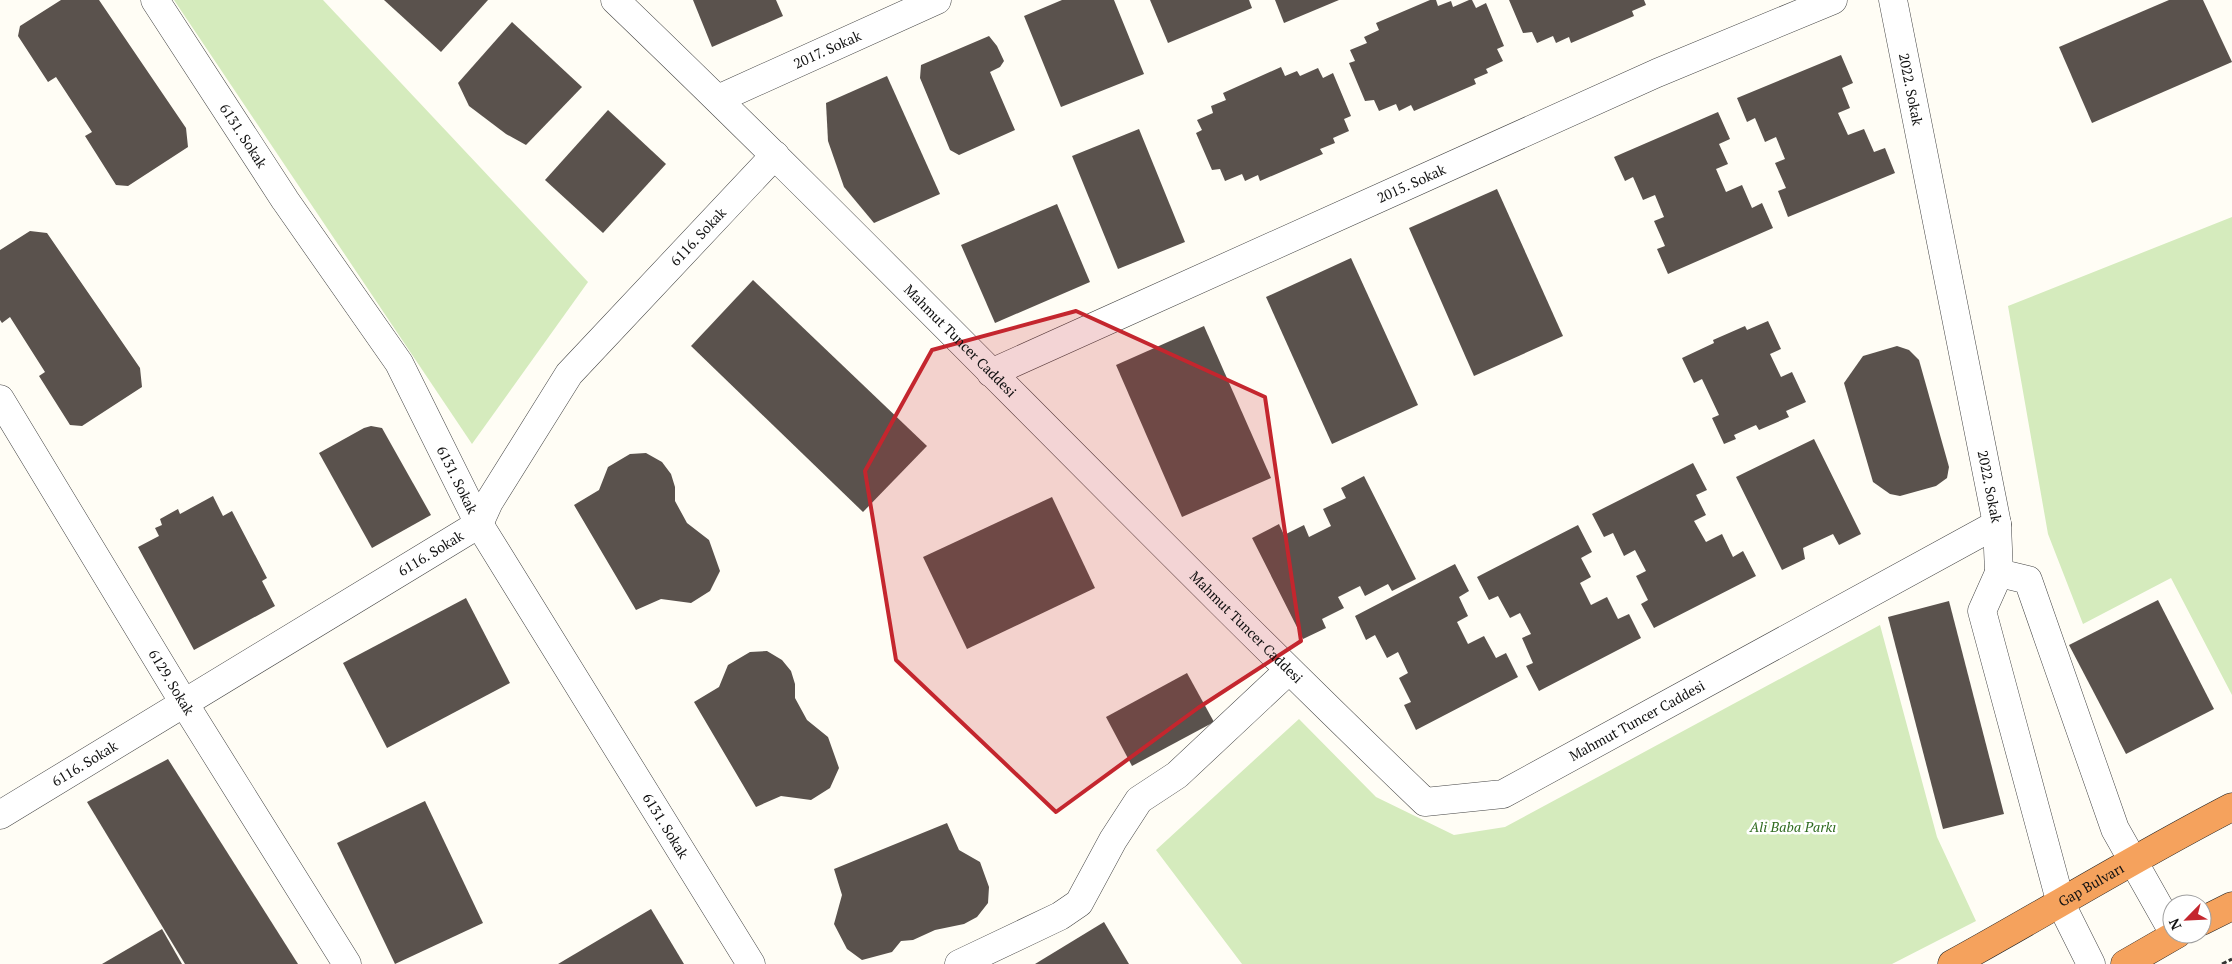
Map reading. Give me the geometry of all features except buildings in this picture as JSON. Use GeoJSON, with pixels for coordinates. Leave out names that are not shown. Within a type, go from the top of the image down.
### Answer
{"type":"FeatureCollection","features":[{"type":"Feature","properties":{"kind":"highway","name":"Gap Bulvarı"},"geometry":{"type":"LineString","coordinates":[[1952,964],[2232,807]]}},
{"type":"Feature","properties":{"kind":"highway"},"geometry":{"type":"LineString","coordinates":[[2212,916],[2232,906]]}},
{"type":"Feature","properties":{"kind":"highway"},"geometry":{"type":"LineString","coordinates":[[2125,964],[2162,941]]}},
{"type":"Feature","properties":{"kind":"street","name":"6131. Sokak"},"geometry":{"type":"LineString","coordinates":[[155,0],[285,200],[399,363],[479,524],[751,964]]}},
{"type":"Feature","properties":{"kind":"street","name":"Mahmut Tuncer Caddesi"},"geometry":{"type":"LineString","coordinates":[[615,0],[775,155],[1288,671],[1425,802],[1503,794],[1997,524]]}},
{"type":"Feature","properties":{"kind":"street","name":"2017. Sokak"},"geometry":{"type":"LineString","coordinates":[[718,99],[937,0]]}},
{"type":"Feature","properties":{"kind":"street","name":"2015. Sokak"},"geometry":{"type":"LineString","coordinates":[[992,373],[1658,73],[1833,0]]}},
{"type":"Feature","properties":{"kind":"street","name":"2022. Sokak"},"geometry":{"type":"LineString","coordinates":[[1893,0],[1997,524],[1999,574]]}},
{"type":"Feature","properties":{"kind":"street","name":"6116. Sokak"},"geometry":{"type":"LineString","coordinates":[[0,815],[479,524],[489,502],[569,374],[775,155]]}},
{"type":"Feature","properties":{"kind":"street","name":"6129. Sokak"},"geometry":{"type":"LineString","coordinates":[[0,398],[184,703],[347,964]]}},
{"type":"Feature","properties":{"kind":"street"},"geometry":{"type":"LineString","coordinates":[[2091,964],[2061,904],[1982,611],[1999,574],[2028,580],[2115,829],[2162,911]]}},
{"type":"Feature","properties":{"kind":"street"},"geometry":{"type":"LineString","coordinates":[[959,964],[1060,916],[1079,903],[1113,840],[1139,800],[1177,775],[1288,671]]}},
{"type":"Feature","properties":{"kind":"path"},"geometry":{"type":"LineString","coordinates":[[2222,964],[2232,959]]}},
{"type":"Feature","properties":{"kind":"highlighted area"},"geometry":{"type":"Polygon","coordinates":[[[1076,311],[1265,397],[1301,641],[1198,708],[1056,812],[896,660],[865,471],[932,350],[1076,311]]]}},
{"type":"Feature","properties":{"kind":"green space"},"geometry":{"type":"Polygon","coordinates":[[[174,0],[323,0],[588,282],[472,444],[174,0]]]}},
{"type":"Feature","properties":{"kind":"green space"},"geometry":{"type":"Polygon","coordinates":[[[2232,217],[2232,695],[2171,578],[2083,624],[2048,534],[2008,306],[2232,217]]]}},
{"type":"Feature","properties":{"kind":"green space","name":"Ali Baba Parkı"},"geometry":{"type":"Polygon","coordinates":[[[1880,625],[1937,837],[1976,921],[1892,964],[1242,964],[1156,850],[1299,719],[1376,797],[1454,835],[1505,827],[1880,625]]]}}]}
